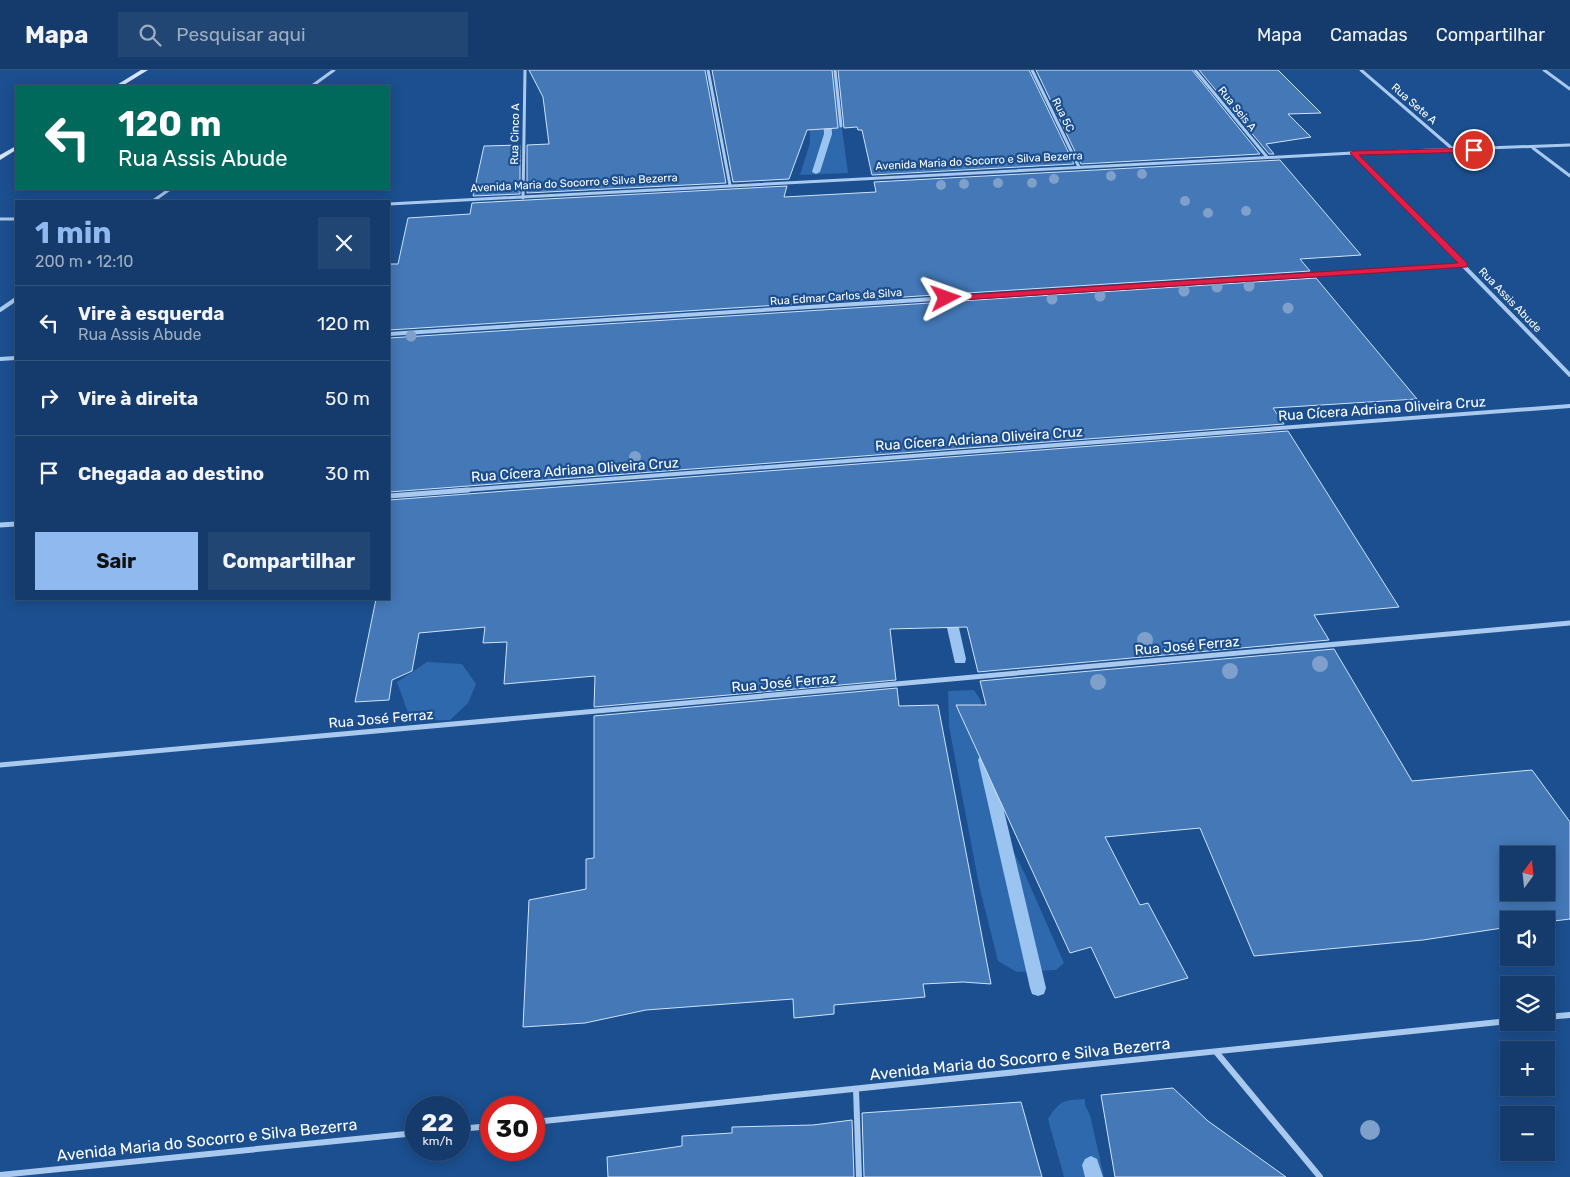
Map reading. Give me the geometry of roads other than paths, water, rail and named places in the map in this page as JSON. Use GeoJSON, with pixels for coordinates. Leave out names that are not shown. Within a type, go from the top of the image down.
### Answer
{"type":"FeatureCollection","features":[{"type":"Feature","properties":{"kind":"main road"},"geometry":{"type":"LineString","coordinates":[[120,85],[145,70]]}},
{"type":"Feature","properties":{"kind":"main road"},"geometry":{"type":"LineString","coordinates":[[0,158],[15,149]]}},
{"type":"Feature","properties":{"kind":"street"},"geometry":{"type":"LineString","coordinates":[[313,85],[334,70]]}},
{"type":"Feature","properties":{"kind":"street","name":"Rua Cinco A"},"geometry":{"type":"LineString","coordinates":[[523,198],[525,70]]}},
{"type":"Feature","properties":{"kind":"street"},"geometry":{"type":"LineString","coordinates":[[708,70],[730,185]]}},
{"type":"Feature","properties":{"kind":"street"},"geometry":{"type":"LineString","coordinates":[[835,70],[841,126]]}},
{"type":"Feature","properties":{"kind":"street","name":"Rua 5C"},"geometry":{"type":"LineString","coordinates":[[1032,70],[1079,167]]}},
{"type":"Feature","properties":{"kind":"street","name":"Rua Seis A"},"geometry":{"type":"LineString","coordinates":[[1195,70],[1267,158]]}},
{"type":"Feature","properties":{"kind":"street","name":"Rua Sete A"},"geometry":{"type":"LineString","coordinates":[[1361,70],[1455,151]]}},
{"type":"Feature","properties":{"kind":"street"},"geometry":{"type":"LineString","coordinates":[[1544,70],[1570,89]]}},
{"type":"Feature","properties":{"kind":"street","name":"Avenida Maria do Socorro e Silva Bezerra"},"geometry":{"type":"LineString","coordinates":[[390,204],[1353,153],[1570,146]]}},
{"type":"Feature","properties":{"kind":"street"},"geometry":{"type":"LineString","coordinates":[[1533,147],[1570,176]]}},
{"type":"Feature","properties":{"kind":"street","name":"Rua Assis Abude"},"geometry":{"type":"LineString","coordinates":[[1353,153],[1570,375]]}},
{"type":"Feature","properties":{"kind":"street"},"geometry":{"type":"LineString","coordinates":[[154,200],[168,190]]}},
{"type":"Feature","properties":{"kind":"street"},"geometry":{"type":"LineString","coordinates":[[0,219],[15,219]]}},
{"type":"Feature","properties":{"kind":"street","name":"Rua Edmar Carlos da Silva"},"geometry":{"type":"LineString","coordinates":[[390,334],[1464,265]]}},
{"type":"Feature","properties":{"kind":"street"},"geometry":{"type":"LineString","coordinates":[[0,310],[15,300]]}},
{"type":"Feature","properties":{"kind":"street"},"geometry":{"type":"LineString","coordinates":[[0,359],[15,358]]}},
{"type":"Feature","properties":{"kind":"street","name":"Rua Cícera Adriana Oliveira Cruz"},"geometry":{"type":"LineString","coordinates":[[390,496],[1570,406]]}},
{"type":"Feature","properties":{"kind":"street"},"geometry":{"type":"LineString","coordinates":[[0,525],[15,524]]}},
{"type":"Feature","properties":{"kind":"street","name":"Rua José Ferraz"},"geometry":{"type":"LineString","coordinates":[[0,765],[1570,623]]}},
{"type":"Feature","properties":{"kind":"street"},"geometry":{"type":"LineString","coordinates":[[1555,1017],[1570,1015]]}},
{"type":"Feature","properties":{"kind":"street","name":"Avenida Maria do Socorro e Silva Bezerra"},"geometry":{"type":"LineString","coordinates":[[545,1121],[1500,1023]]}},
{"type":"Feature","properties":{"kind":"street"},"geometry":{"type":"LineString","coordinates":[[1217,1053],[1320,1177]]}},
{"type":"Feature","properties":{"kind":"street"},"geometry":{"type":"LineString","coordinates":[[856,1089],[860,1177]]}},
{"type":"Feature","properties":{"kind":"street","name":"Avenida Maria do Socorro e Silva Bezerra"},"geometry":{"type":"LineString","coordinates":[[0,1175],[405,1134]]}},
{"type":"Feature","properties":{"kind":"waterway"},"geometry":{"type":"LineString","coordinates":[[816,172],[828,134],[827,112]]}},
{"type":"Feature","properties":{"kind":"waterway"},"geometry":{"type":"LineString","coordinates":[[949,610],[960,659]]}},
{"type":"Feature","properties":{"kind":"waterway"},"geometry":{"type":"LineString","coordinates":[[985,760],[1038,988]]}},
{"type":"Feature","properties":{"kind":"waterway"},"geometry":{"type":"LineString","coordinates":[[1091,1165],[1094,1177]]}}]}
